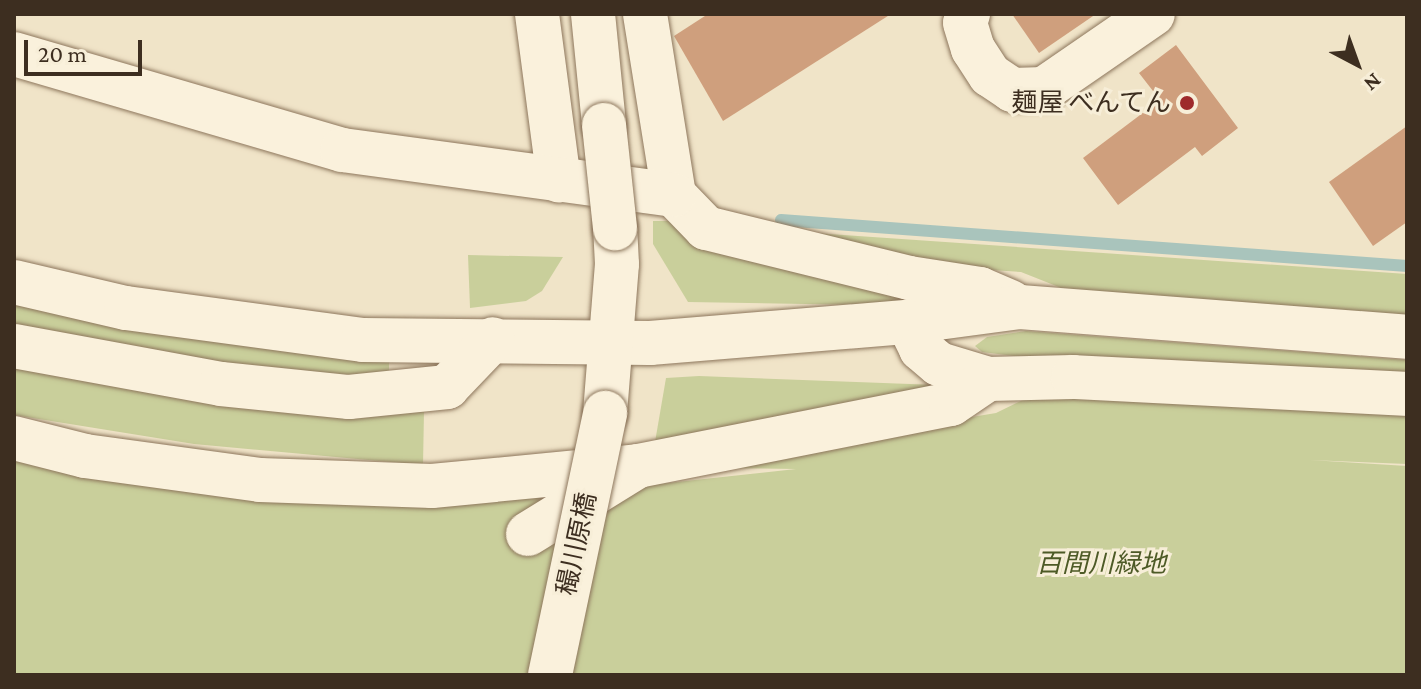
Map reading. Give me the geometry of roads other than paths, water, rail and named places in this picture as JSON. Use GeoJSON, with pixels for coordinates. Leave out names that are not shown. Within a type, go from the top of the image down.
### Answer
{"type":"FeatureCollection","features":[{"type":"Feature","properties":{"kind":"street"},"geometry":{"type":"LineString","coordinates":[[537,14],[559,181]]}},
{"type":"Feature","properties":{"kind":"street","name":"穝川原橋"},"geometry":{"type":"LineString","coordinates":[[550,675],[605,413],[613,343],[615,228],[593,14]]}},
{"type":"Feature","properties":{"kind":"street"},"geometry":{"type":"LineString","coordinates":[[645,14],[674,195],[706,228],[909,278],[980,289],[1020,307]]}},
{"type":"Feature","properties":{"kind":"street"},"geometry":{"type":"LineString","coordinates":[[968,14],[965,23],[973,49],[990,75],[1012,90],[1044,89],[1153,14]]}},
{"type":"Feature","properties":{"kind":"street"},"geometry":{"type":"LineString","coordinates":[[14,54],[342,150],[674,195]]}},
{"type":"Feature","properties":{"kind":"street"},"geometry":{"type":"LineString","coordinates":[[14,282],[126,308],[363,340],[493,339],[613,343],[908,322],[1020,307],[1407,337]]}},
{"type":"Feature","properties":{"kind":"street"},"geometry":{"type":"LineString","coordinates":[[908,322],[921,349],[939,364],[988,379],[1073,377],[1407,394]]}},
{"type":"Feature","properties":{"kind":"street"},"geometry":{"type":"LineString","coordinates":[[14,346],[221,384],[349,397],[447,387],[493,339]]}},
{"type":"Feature","properties":{"kind":"street"},"geometry":{"type":"LineString","coordinates":[[14,438],[85,456],[260,480],[432,486],[638,466],[951,404],[988,379]]}},
{"type":"Feature","properties":{"kind":"street"},"geometry":{"type":"LineString","coordinates":[[528,534],[638,466]]}},
{"type":"Feature","properties":{"kind":"waterway"},"geometry":{"type":"LineString","coordinates":[[781,220],[1407,266]]}},
{"type":"Feature","properties":{"kind":"place","name":"麺屋 べんてん"},"geometry":{"type":"Point","coordinates":[1187,103]}},
{"type":"Feature","properties":{"kind":"park label","name":"百間川緑地"},"geometry":{"type":"Point","coordinates":[1101,564]}}]}
